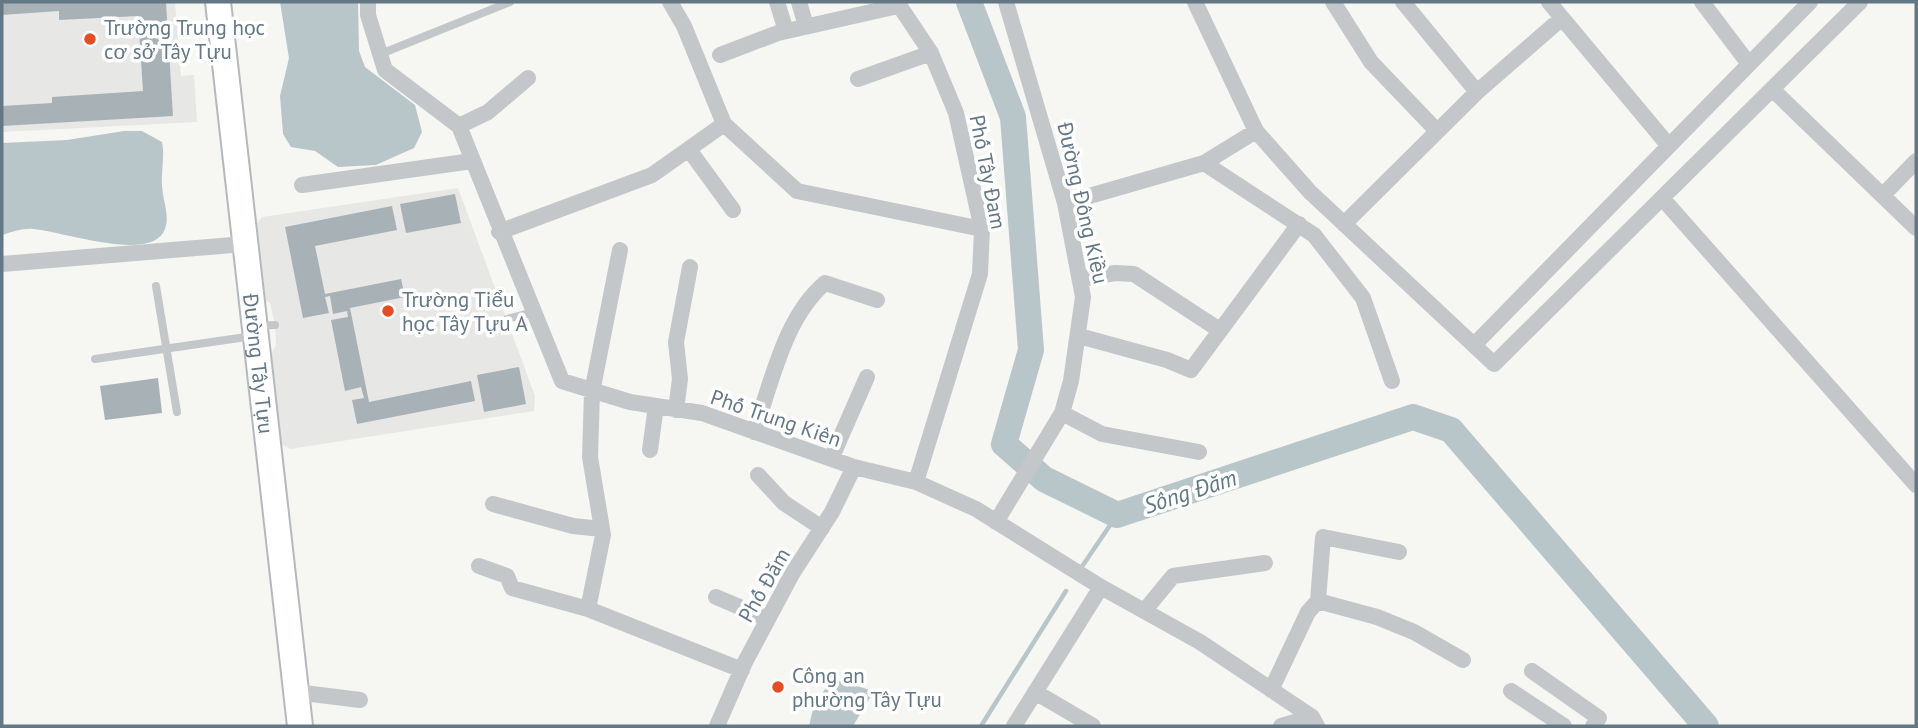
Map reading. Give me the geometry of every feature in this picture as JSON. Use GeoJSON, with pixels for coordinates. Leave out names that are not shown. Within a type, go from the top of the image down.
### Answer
{"type":"FeatureCollection","features":[{"type":"Feature","properties":{"kind":"main road","name":"Đường Tây Tựu"},"geometry":{"type":"LineString","coordinates":[[218,2],[245,244],[262,329],[300,726]]}},
{"type":"Feature","properties":{"kind":"street"},"geometry":{"type":"LineString","coordinates":[[368,2],[368,15],[378,55],[385,70],[459,126],[488,111],[528,78]]}},
{"type":"Feature","properties":{"kind":"street"},"geometry":{"type":"LineString","coordinates":[[670,2],[684,26],[724,124],[797,191],[982,229]]}},
{"type":"Feature","properties":{"kind":"street"},"geometry":{"type":"LineString","coordinates":[[777,2],[786,31]]}},
{"type":"Feature","properties":{"kind":"street"},"geometry":{"type":"LineString","coordinates":[[799,2],[806,26]]}},
{"type":"Feature","properties":{"kind":"street","name":"Đường Đông Kiều"},"geometry":{"type":"LineString","coordinates":[[996,522],[1062,413],[1079,336],[1083,297],[1065,203],[1006,2]]}},
{"type":"Feature","properties":{"kind":"street"},"geometry":{"type":"LineString","coordinates":[[1195,2],[1256,131],[1310,192],[1494,364],[1860,2]]}},
{"type":"Feature","properties":{"kind":"street"},"geometry":{"type":"LineString","coordinates":[[1333,2],[1371,62],[1437,131]]}},
{"type":"Feature","properties":{"kind":"street"},"geometry":{"type":"LineString","coordinates":[[1404,2],[1477,92]]}},
{"type":"Feature","properties":{"kind":"street"},"geometry":{"type":"LineString","coordinates":[[1549,2],[1669,146]]}},
{"type":"Feature","properties":{"kind":"street"},"geometry":{"type":"LineString","coordinates":[[1702,2],[1749,64]]}},
{"type":"Feature","properties":{"kind":"street"},"geometry":{"type":"LineString","coordinates":[[1475,344],[1810,2]]}},
{"type":"Feature","properties":{"kind":"street"},"geometry":{"type":"LineString","coordinates":[[720,55],[737,46],[786,31],[897,4]]}},
{"type":"Feature","properties":{"kind":"street","name":"Phố Tây Đam"},"geometry":{"type":"LineString","coordinates":[[897,4],[931,53],[956,113],[982,229],[980,274],[916,482]]}},
{"type":"Feature","properties":{"kind":"street"},"geometry":{"type":"LineString","coordinates":[[1344,224],[1477,92],[1562,18]]}},
{"type":"Feature","properties":{"kind":"street"},"geometry":{"type":"LineString","coordinates":[[858,79],[931,53]]}},
{"type":"Feature","properties":{"kind":"street"},"geometry":{"type":"LineString","coordinates":[[1772,89],[1916,228]]}},
{"type":"Feature","properties":{"kind":"street"},"geometry":{"type":"LineString","coordinates":[[499,232],[652,175],[690,151],[724,124]]}},
{"type":"Feature","properties":{"kind":"street","name":"Phố Trung Kiên"},"geometry":{"type":"LineString","coordinates":[[459,126],[499,232],[562,381],[592,392],[702,413],[854,467],[916,482],[996,522],[1098,585],[1145,610],[1271,690],[1315,722]]}},
{"type":"Feature","properties":{"kind":"street"},"geometry":{"type":"LineString","coordinates":[[1065,203],[1204,163],[1256,131]]}},
{"type":"Feature","properties":{"kind":"street"},"geometry":{"type":"LineString","coordinates":[[690,151],[733,210]]}},
{"type":"Feature","properties":{"kind":"street"},"geometry":{"type":"LineString","coordinates":[[302,185],[472,161]]}},
{"type":"Feature","properties":{"kind":"street"},"geometry":{"type":"LineString","coordinates":[[1883,195],[1916,161]]}},
{"type":"Feature","properties":{"kind":"street"},"geometry":{"type":"LineString","coordinates":[[1204,163],[1314,235],[1363,298],[1392,381]]}},
{"type":"Feature","properties":{"kind":"street"},"geometry":{"type":"LineString","coordinates":[[1662,198],[1916,485]]}},
{"type":"Feature","properties":{"kind":"street"},"geometry":{"type":"LineString","coordinates":[[1079,336],[1167,360],[1191,370],[1299,224]]}},
{"type":"Feature","properties":{"kind":"street"},"geometry":{"type":"LineString","coordinates":[[2,264],[245,244]]}},
{"type":"Feature","properties":{"kind":"street"},"geometry":{"type":"LineString","coordinates":[[588,609],[602,529],[590,457],[592,392],[620,250]]}},
{"type":"Feature","properties":{"kind":"street"},"geometry":{"type":"LineString","coordinates":[[676,410],[680,379],[676,342],[690,267]]}},
{"type":"Feature","properties":{"kind":"street"},"geometry":{"type":"LineString","coordinates":[[1081,279],[1115,273],[1134,274],[1218,330]]}},
{"type":"Feature","properties":{"kind":"street"},"geometry":{"type":"LineString","coordinates":[[754,432],[799,309],[817,289],[825,283],[877,300]]}},
{"type":"Feature","properties":{"kind":"street"},"geometry":{"type":"LineString","coordinates":[[831,459],[867,377]]}},
{"type":"Feature","properties":{"kind":"street"},"geometry":{"type":"LineString","coordinates":[[650,450],[656,406]]}},
{"type":"Feature","properties":{"kind":"street"},"geometry":{"type":"LineString","coordinates":[[1062,413],[1102,434],[1199,452]]}},
{"type":"Feature","properties":{"kind":"street","name":"Phố Đăm"},"geometry":{"type":"LineString","coordinates":[[717,726],[741,670],[854,467]]}},
{"type":"Feature","properties":{"kind":"street"},"geometry":{"type":"LineString","coordinates":[[758,475],[784,503],[822,528]]}},
{"type":"Feature","properties":{"kind":"street"},"geometry":{"type":"LineString","coordinates":[[493,504],[573,526],[602,529]]}},
{"type":"Feature","properties":{"kind":"street"},"geometry":{"type":"LineString","coordinates":[[1271,690],[1308,612],[1318,601],[1323,537],[1399,552]]}},
{"type":"Feature","properties":{"kind":"street"},"geometry":{"type":"LineString","coordinates":[[1145,610],[1172,576],[1265,563]]}},
{"type":"Feature","properties":{"kind":"street"},"geometry":{"type":"LineString","coordinates":[[479,566],[508,576],[512,588],[588,609],[741,670]]}},
{"type":"Feature","properties":{"kind":"street"},"geometry":{"type":"LineString","coordinates":[[1014,726],[1098,585]]}},
{"type":"Feature","properties":{"kind":"street"},"geometry":{"type":"LineString","coordinates":[[716,597],[768,619]]}},
{"type":"Feature","properties":{"kind":"street"},"geometry":{"type":"LineString","coordinates":[[1318,601],[1377,617],[1414,632],[1463,660]]}},
{"type":"Feature","properties":{"kind":"street"},"geometry":{"type":"LineString","coordinates":[[1532,671],[1600,718],[1593,726]]}},
{"type":"Feature","properties":{"kind":"street"},"geometry":{"type":"LineString","coordinates":[[1511,691],[1564,726]]}},
{"type":"Feature","properties":{"kind":"street"},"geometry":{"type":"LineString","coordinates":[[296,692],[360,700]]}},
{"type":"Feature","properties":{"kind":"street"},"geometry":{"type":"LineString","coordinates":[[1035,692],[1093,726]]}},
{"type":"Feature","properties":{"kind":"street"},"geometry":{"type":"LineString","coordinates":[[1281,726],[1315,722]]}},
{"type":"Feature","properties":{"kind":"lane"},"geometry":{"type":"LineString","coordinates":[[378,55],[510,2]]}},
{"type":"Feature","properties":{"kind":"lane"},"geometry":{"type":"LineString","coordinates":[[156,286],[177,412]]}},
{"type":"Feature","properties":{"kind":"lane"},"geometry":{"type":"LineString","coordinates":[[507,319],[534,312]]}},
{"type":"Feature","properties":{"kind":"lane"},"geometry":{"type":"LineString","coordinates":[[94,359],[167,349],[262,329]]}},
{"type":"Feature","properties":{"kind":"shaded area","name":"Trường Trung học cơ sở Tây Tựu"},"geometry":{"type":"Polygon","coordinates":[[[2,2],[175,2],[181,76],[194,75],[197,122],[2,132],[2,2]]]}},
{"type":"Feature","properties":{"kind":"shaded area"},"geometry":{"type":"Polygon","coordinates":[[[280,2],[358,2],[359,51],[365,67],[415,105],[422,132],[414,148],[376,165],[338,167],[315,151],[291,147],[283,134],[280,96],[289,58],[280,2]]]}},
{"type":"Feature","properties":{"kind":"shaded area"},"geometry":{"type":"Polygon","coordinates":[[[124,131],[142,131],[162,142],[162,185],[167,215],[163,233],[153,241],[121,245],[33,229],[2,235],[2,143],[67,140],[124,131]]]}},
{"type":"Feature","properties":{"kind":"shaded area","name":"Trường Tiểu học Tây Tựu A"},"geometry":{"type":"Polygon","coordinates":[[[458,188],[535,396],[534,411],[290,449],[280,443],[268,359],[276,345],[275,325],[270,303],[259,297],[251,232],[262,217],[458,188]]]}},
{"type":"Feature","properties":{"kind":"shaded area"},"geometry":{"type":"Polygon","coordinates":[[[832,679],[874,691],[853,726],[809,726],[814,705],[832,679]]]}},
{"type":"Feature","properties":{"kind":"building"},"geometry":{"type":"Polygon","coordinates":[[[2,2],[166,2],[173,116],[2,126],[2,106],[52,103],[52,97],[143,91],[138,16],[59,20],[59,11],[2,15],[2,2]]]}},
{"type":"Feature","properties":{"kind":"building"},"geometry":{"type":"Polygon","coordinates":[[[455,194],[461,223],[406,233],[400,204],[455,194]]]}},
{"type":"Feature","properties":{"kind":"building"},"geometry":{"type":"Polygon","coordinates":[[[392,206],[397,230],[315,246],[325,294],[401,279],[405,297],[350,308],[369,402],[471,381],[475,401],[357,424],[352,400],[364,398],[361,387],[345,391],[331,320],[348,317],[347,311],[333,314],[330,296],[325,297],[329,313],[303,318],[285,227],[392,206]]]}},
{"type":"Feature","properties":{"kind":"building"},"geometry":{"type":"Polygon","coordinates":[[[519,367],[526,404],[484,412],[477,375],[519,367]]]}},
{"type":"Feature","properties":{"kind":"building"},"geometry":{"type":"Polygon","coordinates":[[[158,378],[162,413],[105,420],[100,386],[158,378]]]}},
{"type":"Feature","properties":{"kind":"waterway","name":"Sông Đăm"},"geometry":{"type":"LineString","coordinates":[[969,2],[1013,117],[1031,350],[1004,444],[1044,479],[1117,515],[1413,417],[1451,430],[1706,726]]}},
{"type":"Feature","properties":{"kind":"waterway"},"geometry":{"type":"LineString","coordinates":[[1083,565],[1117,515]]}},
{"type":"Feature","properties":{"kind":"waterway"},"geometry":{"type":"LineString","coordinates":[[981,726],[1066,591]]}},
{"type":"Feature","properties":{"kind":"place","name":"Trường Trung học cơ sở Tây Tựu"},"geometry":{"type":"Point","coordinates":[90,39]}},
{"type":"Feature","properties":{"kind":"place","name":"Trường Tiểu học Tây Tựu A"},"geometry":{"type":"Point","coordinates":[388,311]}},
{"type":"Feature","properties":{"kind":"place","name":"Công an phường Tây Tựu"},"geometry":{"type":"Point","coordinates":[778,687]}}]}
